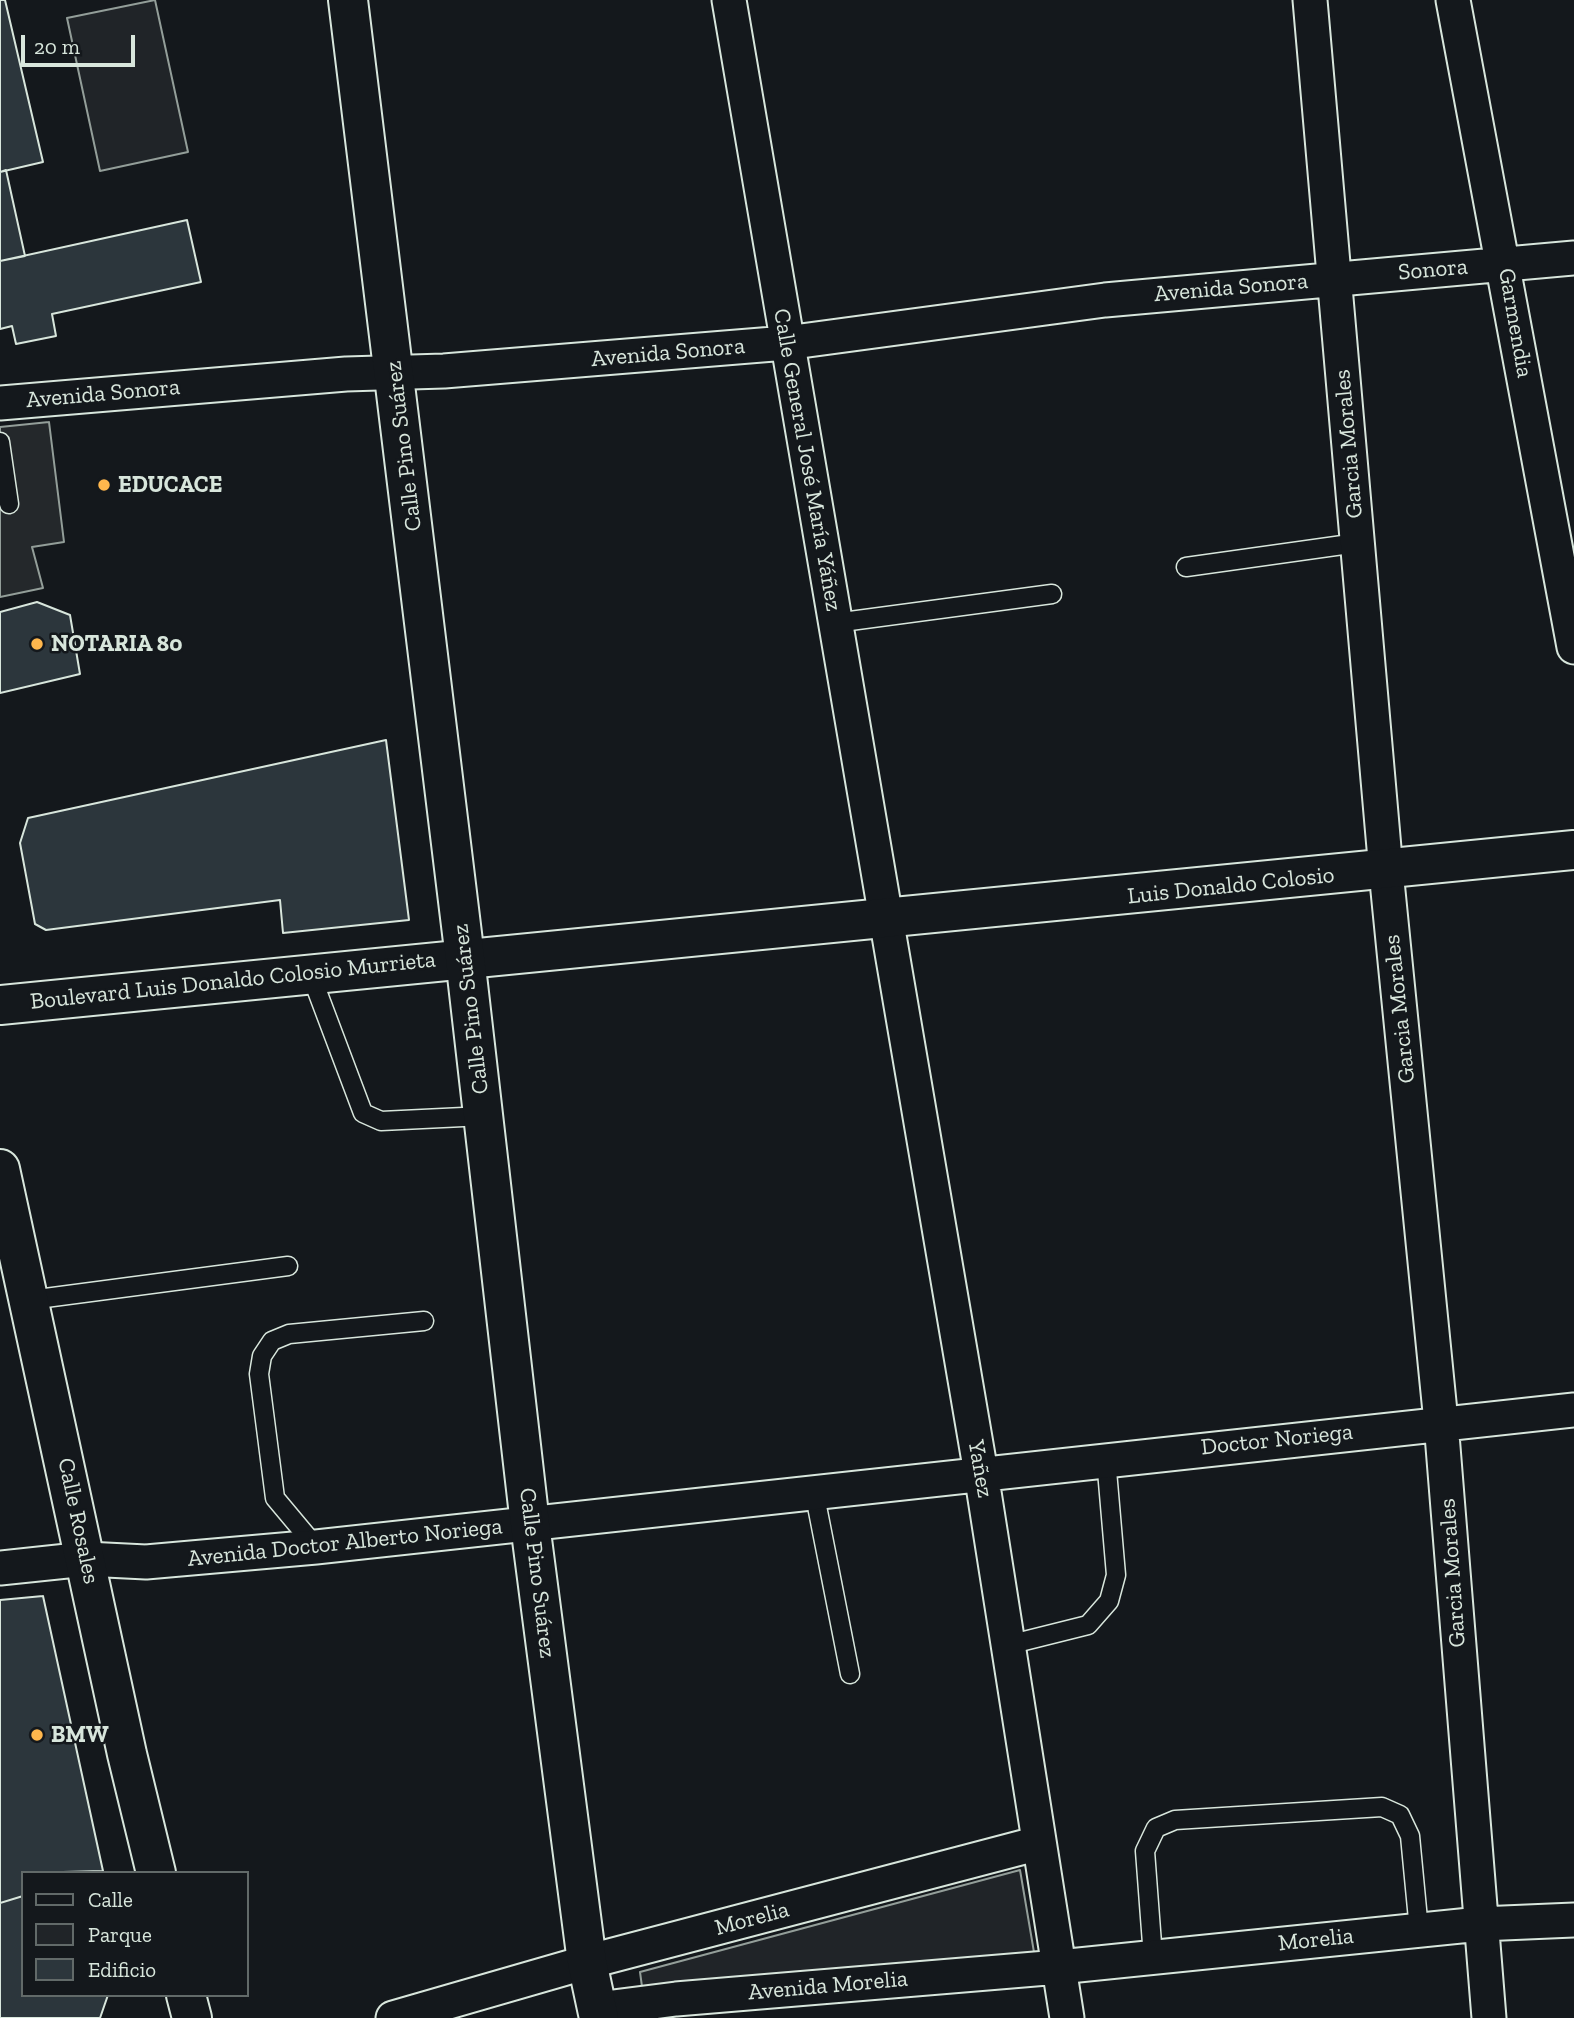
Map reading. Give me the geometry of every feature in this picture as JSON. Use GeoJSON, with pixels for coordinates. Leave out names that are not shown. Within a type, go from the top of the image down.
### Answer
{"type":"FeatureCollection","features":[{"type":"Feature","properties":{"kind":"main road","name":"Calle Pino Suárez"},"geometry":{"type":"LineString","coordinates":[[348,0],[484,1116],[530,1524],[587,1962],[598,2013]]}},
{"type":"Feature","properties":{"kind":"main road","name":"Luis Donaldo Colosio"},"geometry":{"type":"LineString","coordinates":[[465,958],[887,920],[1574,850]]}},
{"type":"Feature","properties":{"kind":"main road","name":"Boulevard Luis Donaldo Colosio Murrieta"},"geometry":{"type":"LineString","coordinates":[[0,1005],[465,958]]}},
{"type":"Feature","properties":{"kind":"main road","name":"Calle Rosales"},"geometry":{"type":"LineString","coordinates":[[0,1168],[127,1754],[156,1871]]}},
{"type":"Feature","properties":{"kind":"main road"},"geometry":{"type":"LineString","coordinates":[[187,1997],[192,2018]]}},
{"type":"Feature","properties":{"kind":"street","name":"Calle General José María Yáñez"},"geometry":{"type":"LineString","coordinates":[[729,0],[887,920]]}},
{"type":"Feature","properties":{"kind":"street","name":"Garcia Morales"},"geometry":{"type":"LineString","coordinates":[[1310,0],[1386,871],[1441,1422],[1489,2018]]}},
{"type":"Feature","properties":{"kind":"street","name":"Garmendia"},"geometry":{"type":"LineString","coordinates":[[1453,0],[1574,647]]}},
{"type":"Feature","properties":{"kind":"street","name":"Sonora"},"geometry":{"type":"LineString","coordinates":[[1334,279],[1574,258]]}},
{"type":"Feature","properties":{"kind":"street","name":"Avenida Sonora"},"geometry":{"type":"LineString","coordinates":[[0,403],[346,374],[444,371],[786,343],[1105,300],[1334,279]]}},
{"type":"Feature","properties":{"kind":"street","name":"Yañez"},"geometry":{"type":"LineString","coordinates":[[887,920],[981,1473],[1067,2018]]}},
{"type":"Feature","properties":{"kind":"street","name":"Doctor Noriega"},"geometry":{"type":"LineString","coordinates":[[981,1473],[1441,1422],[1574,1410]]}},
{"type":"Feature","properties":{"kind":"street","name":"Avenida Doctor Alberto Noriega"},"geometry":{"type":"LineString","coordinates":[[0,1568],[86,1559],[146,1562],[316,1548],[981,1473]]}},
{"type":"Feature","properties":{"kind":"street","name":"Morelia"},"geometry":{"type":"LineString","coordinates":[[587,1962],[1039,1843]]}},
{"type":"Feature","properties":{"kind":"street","name":"Morelia"},"geometry":{"type":"LineString","coordinates":[[1059,1966],[1480,1924],[1574,1920]]}},
{"type":"Feature","properties":{"kind":"street"},"geometry":{"type":"LineString","coordinates":[[393,2018],[587,1962]]}},
{"type":"Feature","properties":{"kind":"street","name":"Avenida Morelia"},"geometry":{"type":"LineString","coordinates":[[598,2013],[676,1999],[1059,1966]]}},
{"type":"Feature","properties":{"kind":"lane"},"geometry":{"type":"LineString","coordinates":[[0,442],[9,504]]}},
{"type":"Feature","properties":{"kind":"lane"},"geometry":{"type":"LineString","coordinates":[[1186,568],[1357,543]]}},
{"type":"Feature","properties":{"kind":"lane"},"geometry":{"type":"LineString","coordinates":[[835,623],[1052,594]]}},
{"type":"Feature","properties":{"kind":"lane"},"geometry":{"type":"LineString","coordinates":[[311,975],[363,1113],[381,1121],[484,1116]]}},
{"type":"Feature","properties":{"kind":"lane"},"geometry":{"type":"LineString","coordinates":[[30,1300],[288,1266]]}},
{"type":"Feature","properties":{"kind":"lane"},"geometry":{"type":"LineString","coordinates":[[316,1548],[275,1498],[259,1374],[262,1356],[272,1341],[289,1334],[424,1321]]}},
{"type":"Feature","properties":{"kind":"lane"},"geometry":{"type":"LineString","coordinates":[[1008,1645],[1088,1625],[1108,1601],[1116,1576],[1106,1459]]}},
{"type":"Feature","properties":{"kind":"lane"},"geometry":{"type":"LineString","coordinates":[[814,1491],[850,1674]]}},
{"type":"Feature","properties":{"kind":"lane"},"geometry":{"type":"LineString","coordinates":[[1153,1957],[1145,1851],[1156,1828],[1175,1821],[1382,1808],[1401,1815],[1410,1836],[1419,1930]]}},
{"type":"Feature","properties":{"kind":"green space"},"geometry":{"type":"Polygon","coordinates":[[[155,0],[188,152],[100,171],[67,18],[155,0]]]}},
{"type":"Feature","properties":{"kind":"green space"},"geometry":{"type":"Polygon","coordinates":[[[1020,1870],[1036,1964],[643,1994],[640,1972],[1020,1870]]]}},
{"type":"Feature","properties":{"kind":"shaded area"},"geometry":{"type":"Polygon","coordinates":[[[49,422],[64,542],[32,547],[43,588],[0,597],[0,427],[49,422]]]}},
{"type":"Feature","properties":{"kind":"building"},"geometry":{"type":"Polygon","coordinates":[[[0,0],[5,0],[43,162],[0,172],[0,0]]]}},
{"type":"Feature","properties":{"kind":"building"},"geometry":{"type":"Polygon","coordinates":[[[6,170],[25,256],[0,261],[0,172],[6,170]]]}},
{"type":"Feature","properties":{"kind":"building"},"geometry":{"type":"Polygon","coordinates":[[[187,220],[201,282],[52,314],[56,336],[16,344],[12,326],[0,329],[0,261],[187,220]]]}},
{"type":"Feature","properties":{"kind":"building","name":"NOTARIA 80"},"geometry":{"type":"Polygon","coordinates":[[[37,602],[70,615],[80,674],[0,693],[0,612],[37,602]]]}},
{"type":"Feature","properties":{"kind":"building"},"geometry":{"type":"Polygon","coordinates":[[[386,740],[409,920],[283,933],[280,900],[46,930],[35,924],[20,843],[28,818],[386,740]]]}},
{"type":"Feature","properties":{"kind":"building","name":"BMW"},"geometry":{"type":"Polygon","coordinates":[[[43,1596],[103,1871],[21,1871],[21,1897],[0,1903],[0,1600],[43,1596]]]}},
{"type":"Feature","properties":{"kind":"building"},"geometry":{"type":"Polygon","coordinates":[[[21,1897],[21,1997],[107,1997],[100,2018],[0,2018],[0,1903],[21,1897]]]}},
{"type":"Feature","properties":{"kind":"place","name":"EDUCACE"},"geometry":{"type":"Point","coordinates":[104,485]}},
{"type":"Feature","properties":{"kind":"place","name":"NOTARIA 80"},"geometry":{"type":"Point","coordinates":[37,644]}},
{"type":"Feature","properties":{"kind":"place","name":"BMW"},"geometry":{"type":"Point","coordinates":[37,1735]}}]}
